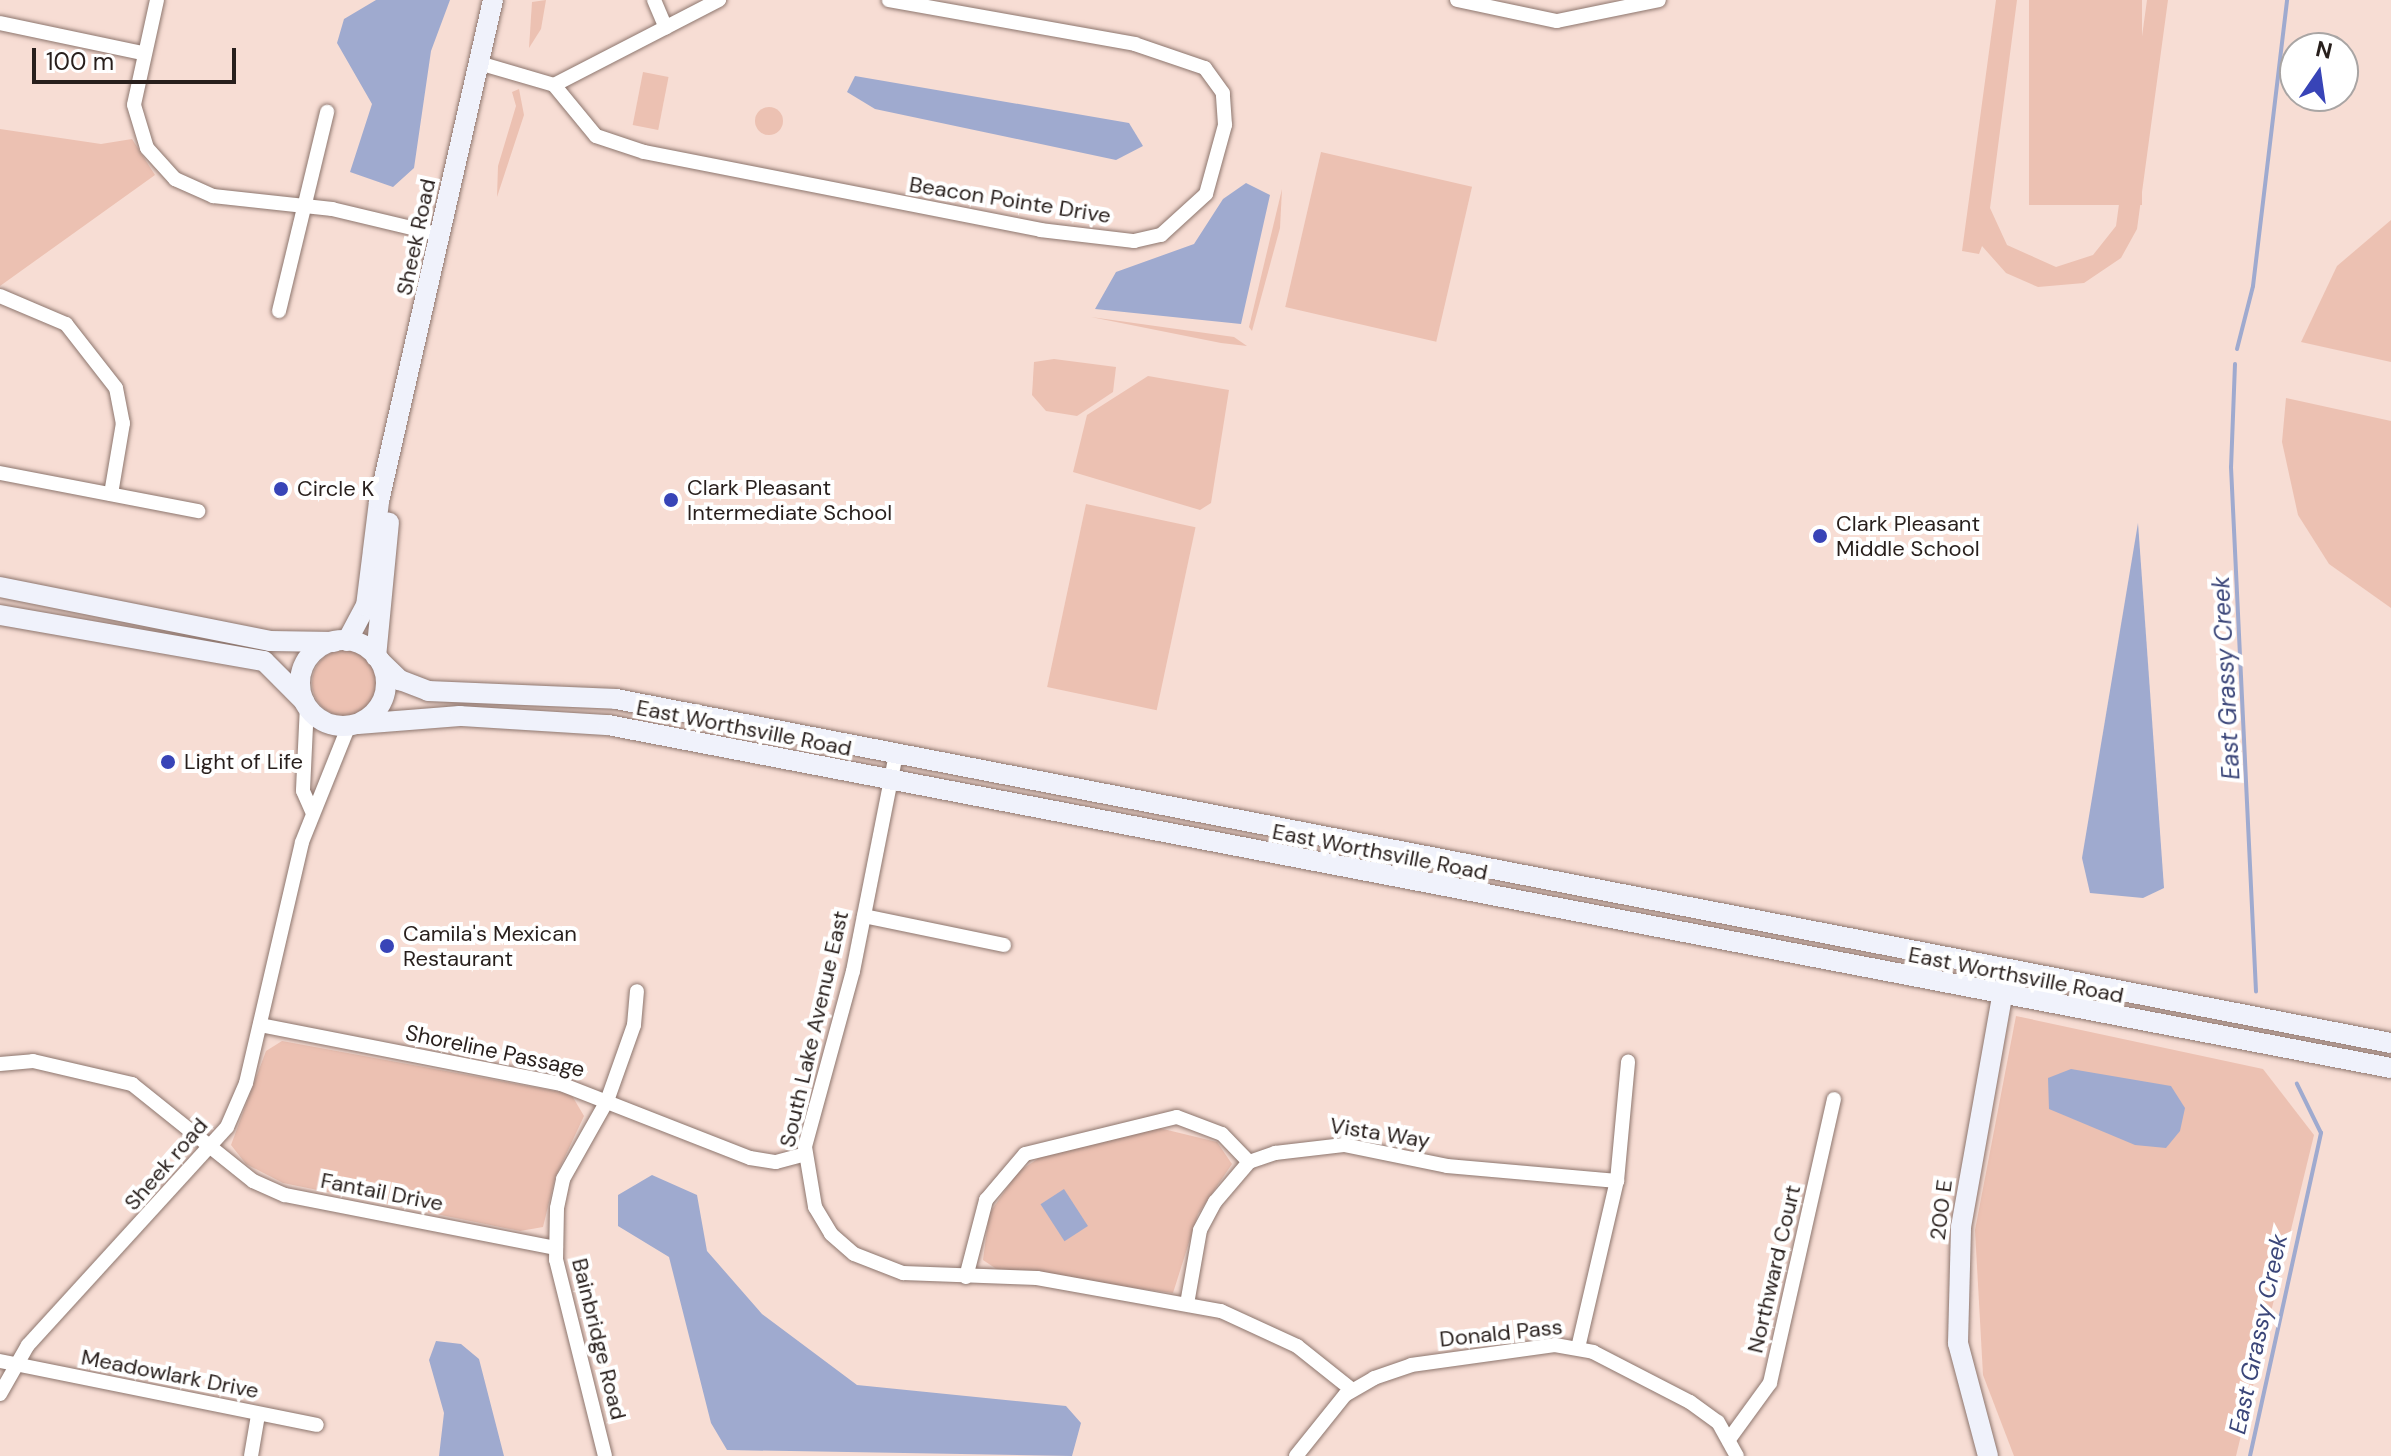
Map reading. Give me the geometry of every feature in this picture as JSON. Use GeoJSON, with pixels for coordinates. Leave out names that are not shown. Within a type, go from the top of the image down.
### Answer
{"type":"FeatureCollection","features":[{"type":"Feature","properties":{"kind":"main road","name":"Sheek Road"},"geometry":{"type":"LineString","coordinates":[[341,641],[366,606],[387,483],[493,0]]}},
{"type":"Feature","properties":{"kind":"main road","name":"Sheek Road"},"geometry":{"type":"LineString","coordinates":[[378,659],[387,483]]}},
{"type":"Feature","properties":{"kind":"main road"},"geometry":{"type":"LineString","coordinates":[[0,587],[270,641],[341,641],[378,659],[384,698],[354,725],[321,720],[281,670],[264,661],[0,615]]}},
{"type":"Feature","properties":{"kind":"main road"},"geometry":{"type":"LineString","coordinates":[[306,703],[305,664],[341,641]]}},
{"type":"Feature","properties":{"kind":"main road","name":"East Worthsville Road"},"geometry":{"type":"LineString","coordinates":[[378,659],[400,680],[428,691],[579,694],[2391,1043]]}},
{"type":"Feature","properties":{"kind":"main road","name":"East Worthsville Road"},"geometry":{"type":"LineString","coordinates":[[354,725],[397,717],[567,719],[2001,997],[2391,1068]]}},
{"type":"Feature","properties":{"kind":"main road","name":"200 E"},"geometry":{"type":"LineString","coordinates":[[1988,1456],[1958,1343],[1961,1227],[2008,969]]}},
{"type":"Feature","properties":{"kind":"street"},"geometry":{"type":"LineString","coordinates":[[157,0],[142,53],[137,120],[147,148],[175,179],[213,196],[309,204],[441,235]]}},
{"type":"Feature","properties":{"kind":"street"},"geometry":{"type":"LineString","coordinates":[[654,0],[666,28]]}},
{"type":"Feature","properties":{"kind":"street"},"geometry":{"type":"LineString","coordinates":[[479,63],[554,85],[719,0]]}},
{"type":"Feature","properties":{"kind":"street","name":"Beacon Pointe Drive"},"geometry":{"type":"LineString","coordinates":[[554,85],[596,136],[644,152],[1040,230],[1134,241],[1161,235],[1206,194],[1225,125],[1223,93],[1205,68],[1135,44],[889,0]]}},
{"type":"Feature","properties":{"kind":"street"},"geometry":{"type":"LineString","coordinates":[[1457,0],[1557,21],[1659,0]]}},
{"type":"Feature","properties":{"kind":"street"},"geometry":{"type":"LineString","coordinates":[[0,23],[142,53]]}},
{"type":"Feature","properties":{"kind":"street"},"geometry":{"type":"LineString","coordinates":[[279,311],[309,204],[327,112]]}},
{"type":"Feature","properties":{"kind":"street"},"geometry":{"type":"LineString","coordinates":[[0,296],[66,324],[116,388],[123,423],[111,494]]}},
{"type":"Feature","properties":{"kind":"street"},"geometry":{"type":"LineString","coordinates":[[0,473],[198,511]]}},
{"type":"Feature","properties":{"kind":"street","name":"Sheek road"},"geometry":{"type":"LineString","coordinates":[[306,703],[303,791],[312,811]]}},
{"type":"Feature","properties":{"kind":"street","name":"Sheek road"},"geometry":{"type":"LineString","coordinates":[[0,1394],[7,1363],[212,1149],[246,1083],[312,811],[354,725]]}},
{"type":"Feature","properties":{"kind":"street","name":"South Lake Avenue East"},"geometry":{"type":"LineString","coordinates":[[896,754],[864,916],[805,1154],[815,1207],[831,1234],[854,1254],[903,1273],[1037,1278],[1187,1304],[1249,1320],[1351,1389]]}},
{"type":"Feature","properties":{"kind":"street"},"geometry":{"type":"LineString","coordinates":[[864,916],[1004,945]]}},
{"type":"Feature","properties":{"kind":"street","name":"Bainbridge Road"},"geometry":{"type":"LineString","coordinates":[[605,1456],[556,1248],[563,1179],[607,1101],[634,1025],[637,991]]}},
{"type":"Feature","properties":{"kind":"street","name":"Shoreline Passage"},"geometry":{"type":"LineString","coordinates":[[260,1025],[561,1084],[750,1158],[776,1162],[805,1154]]}},
{"type":"Feature","properties":{"kind":"street"},"geometry":{"type":"LineString","coordinates":[[1578,1348],[1617,1181],[1628,1062]]}},
{"type":"Feature","properties":{"kind":"street","name":"Fantail Drive"},"geometry":{"type":"LineString","coordinates":[[0,1064],[46,1063],[132,1084],[212,1149],[285,1195],[556,1248]]}},
{"type":"Feature","properties":{"kind":"street","name":"Northward Court"},"geometry":{"type":"LineString","coordinates":[[1730,1438],[1770,1383],[1834,1099]]}},
{"type":"Feature","properties":{"kind":"street"},"geometry":{"type":"LineString","coordinates":[[966,1277],[986,1200],[1025,1154],[1177,1117],[1222,1134],[1249,1162],[1200,1230],[1187,1304]]}},
{"type":"Feature","properties":{"kind":"street","name":"Vista Way"},"geometry":{"type":"LineString","coordinates":[[1249,1162],[1326,1144],[1447,1166],[1617,1181]]}},
{"type":"Feature","properties":{"kind":"street","name":"Donald Pass"},"geometry":{"type":"LineString","coordinates":[[1351,1389],[1411,1365],[1578,1348],[1690,1402],[1730,1438]]}},
{"type":"Feature","properties":{"kind":"street","name":"Meadowlark Drive"},"geometry":{"type":"LineString","coordinates":[[7,1363],[317,1425]]}},
{"type":"Feature","properties":{"kind":"street"},"geometry":{"type":"LineString","coordinates":[[1296,1456],[1351,1389]]}},
{"type":"Feature","properties":{"kind":"street"},"geometry":{"type":"LineString","coordinates":[[251,1456],[258,1415]]}},
{"type":"Feature","properties":{"kind":"street"},"geometry":{"type":"LineString","coordinates":[[1730,1438],[1737,1456]]}},
{"type":"Feature","properties":{"kind":"shaded area"},"geometry":{"type":"Polygon","coordinates":[[[546,0],[541,29],[529,48],[532,2],[546,0]]]}},
{"type":"Feature","properties":{"kind":"shaded area"},"geometry":{"type":"Polygon","coordinates":[[[1996,0],[2017,0],[1990,208],[2007,245],[2056,267],[2093,255],[2116,226],[2147,0],[2168,0],[2137,229],[2121,258],[2084,283],[2038,287],[2006,273],[1982,246],[1979,254],[1962,251],[1996,0]]]}},
{"type":"Feature","properties":{"kind":"shaded area"},"geometry":{"type":"Polygon","coordinates":[[[2029,0],[2142,0],[2142,205],[2029,205],[2029,0]]]}},
{"type":"Feature","properties":{"kind":"shaded area"},"geometry":{"type":"Polygon","coordinates":[[[643,72],[669,77],[658,130],[633,125],[643,72]]]}},
{"type":"Feature","properties":{"kind":"shaded area"},"geometry":{"type":"Polygon","coordinates":[[[519,89],[524,115],[497,197],[498,166],[516,106],[512,92],[519,89]]]}},
{"type":"Feature","properties":{"kind":"shaded area"},"geometry":{"type":"Polygon","coordinates":[[[769,107],[779,111],[783,121],[779,131],[769,135],[759,131],[755,121],[759,111],[769,107]]]}},
{"type":"Feature","properties":{"kind":"shaded area"},"geometry":{"type":"Polygon","coordinates":[[[0,129],[101,144],[132,139],[155,175],[0,286],[0,129]]]}},
{"type":"Feature","properties":{"kind":"shaded area"},"geometry":{"type":"Polygon","coordinates":[[[1321,152],[1472,187],[1436,342],[1285,307],[1321,152]]]}},
{"type":"Feature","properties":{"kind":"shaded area"},"geometry":{"type":"Polygon","coordinates":[[[1282,189],[1280,228],[1252,331],[1249,327],[1282,189]]]}},
{"type":"Feature","properties":{"kind":"shaded area"},"geometry":{"type":"Polygon","coordinates":[[[2391,220],[2391,362],[2301,342],[2337,266],[2391,220]]]}},
{"type":"Feature","properties":{"kind":"shaded area"},"geometry":{"type":"Polygon","coordinates":[[[1091,317],[1234,337],[1247,346],[1221,343],[1091,317]]]}},
{"type":"Feature","properties":{"kind":"shaded area"},"geometry":{"type":"Polygon","coordinates":[[[1054,359],[1116,367],[1113,392],[1077,416],[1046,411],[1032,395],[1034,362],[1054,359]]]}},
{"type":"Feature","properties":{"kind":"shaded area"},"geometry":{"type":"Polygon","coordinates":[[[1148,376],[1229,390],[1211,503],[1200,510],[1073,472],[1087,415],[1148,376]]]}},
{"type":"Feature","properties":{"kind":"shaded area"},"geometry":{"type":"Polygon","coordinates":[[[2286,398],[2391,421],[2391,608],[2329,564],[2298,515],[2282,442],[2286,398]]]}},
{"type":"Feature","properties":{"kind":"shaded area"},"geometry":{"type":"Polygon","coordinates":[[[1086,504],[1196,527],[1157,710],[1047,687],[1086,504]]]}},
{"type":"Feature","properties":{"kind":"shaded area"},"geometry":{"type":"Polygon","coordinates":[[[345,650],[368,660],[378,683],[368,706],[345,716],[322,706],[312,683],[322,660],[345,650]]]}},
{"type":"Feature","properties":{"kind":"shaded area"},"geometry":{"type":"Polygon","coordinates":[[[2016,1016],[2263,1069],[2314,1135],[2236,1456],[2014,1456],[1983,1375],[1975,1230],[2016,1016]]]}},
{"type":"Feature","properties":{"kind":"shaded area"},"geometry":{"type":"Polygon","coordinates":[[[282,1041],[571,1094],[584,1116],[555,1178],[543,1227],[520,1231],[283,1183],[246,1164],[231,1145],[266,1051],[282,1041]]]}},
{"type":"Feature","properties":{"kind":"shaded area"},"geometry":{"type":"Polygon","coordinates":[[[1159,1128],[1217,1142],[1232,1164],[1198,1214],[1173,1293],[998,1270],[983,1260],[989,1214],[1018,1172],[1048,1152],[1159,1128]]]}},
{"type":"Feature","properties":{"kind":"water"},"geometry":{"type":"Polygon","coordinates":[[[376,0],[450,0],[431,51],[414,168],[393,187],[350,172],[372,104],[337,43],[344,19],[376,0]]]}},
{"type":"Feature","properties":{"kind":"water"},"geometry":{"type":"Polygon","coordinates":[[[855,76],[1129,123],[1143,146],[1116,160],[875,109],[847,92],[855,76]]]}},
{"type":"Feature","properties":{"kind":"water"},"geometry":{"type":"Polygon","coordinates":[[[1246,183],[1270,195],[1241,324],[1095,309],[1116,272],[1194,244],[1223,199],[1246,183]]]}},
{"type":"Feature","properties":{"kind":"water"},"geometry":{"type":"Polygon","coordinates":[[[2138,523],[2164,888],[2143,898],[2090,893],[2082,858],[2138,523]]]}},
{"type":"Feature","properties":{"kind":"water"},"geometry":{"type":"Polygon","coordinates":[[[2071,1069],[2171,1086],[2185,1108],[2180,1131],[2166,1148],[2135,1145],[2049,1109],[2048,1078],[2071,1069]]]}},
{"type":"Feature","properties":{"kind":"water"},"geometry":{"type":"Polygon","coordinates":[[[652,1175],[697,1195],[707,1251],[762,1314],[857,1385],[1066,1406],[1081,1423],[1072,1456],[727,1450],[711,1423],[669,1257],[618,1226],[618,1195],[652,1175]]]}},
{"type":"Feature","properties":{"kind":"water"},"geometry":{"type":"Polygon","coordinates":[[[1064,1189],[1088,1226],[1064,1241],[1041,1204],[1064,1189]]]}},
{"type":"Feature","properties":{"kind":"water"},"geometry":{"type":"Polygon","coordinates":[[[436,1341],[461,1344],[479,1359],[504,1456],[439,1456],[444,1413],[429,1360],[436,1341]]]}},
{"type":"Feature","properties":{"kind":"waterway","name":"East Grassy Creek"},"geometry":{"type":"LineString","coordinates":[[2237,349],[2253,286],[2287,0]]}},
{"type":"Feature","properties":{"kind":"waterway","name":"East Grassy Creek"},"geometry":{"type":"LineString","coordinates":[[2235,364],[2231,467],[2256,991]]}},
{"type":"Feature","properties":{"kind":"waterway","name":"East Grassy Creek"},"geometry":{"type":"LineString","coordinates":[[2250,1456],[2321,1133],[2297,1084]]}},
{"type":"Feature","properties":{"kind":"place","name":"Circle K"},"geometry":{"type":"Point","coordinates":[281,489]}},
{"type":"Feature","properties":{"kind":"place","name":"Clark Pleasant Intermediate School"},"geometry":{"type":"Point","coordinates":[671,500]}},
{"type":"Feature","properties":{"kind":"place","name":"Clark Pleasant Middle School"},"geometry":{"type":"Point","coordinates":[1820,536]}},
{"type":"Feature","properties":{"kind":"place","name":"Light of Life"},"geometry":{"type":"Point","coordinates":[168,762]}},
{"type":"Feature","properties":{"kind":"place","name":"Camila's Mexican Restaurant"},"geometry":{"type":"Point","coordinates":[387,946]}}]}
